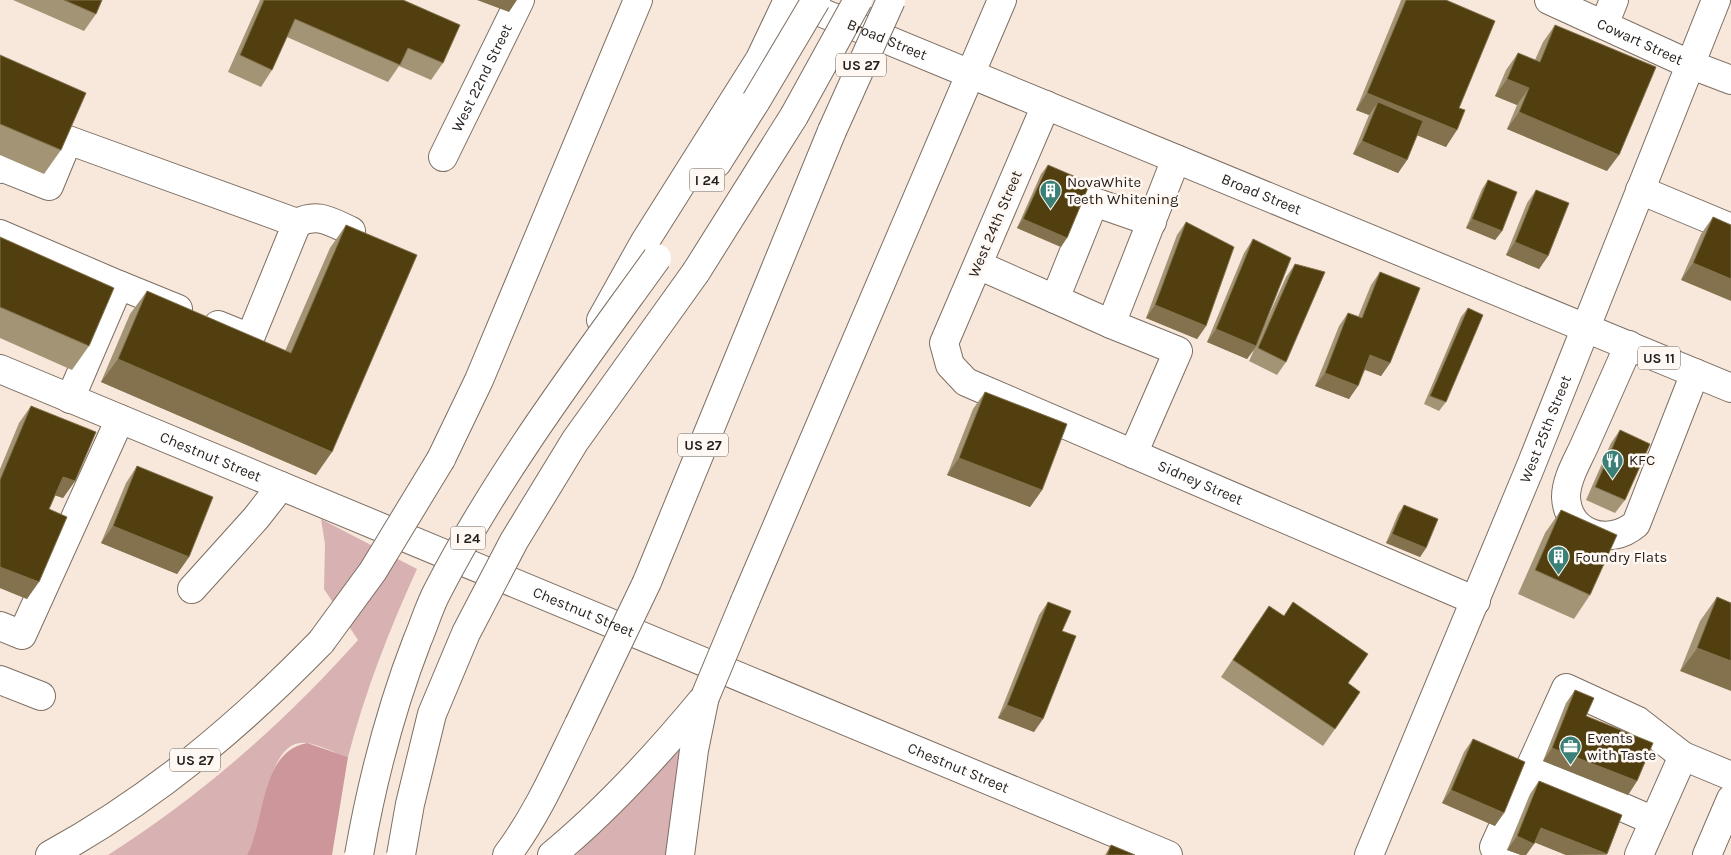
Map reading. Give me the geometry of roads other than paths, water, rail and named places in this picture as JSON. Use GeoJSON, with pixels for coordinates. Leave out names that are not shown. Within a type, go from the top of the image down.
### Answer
{"type":"FeatureCollection","features":[{"type":"Feature","properties":{"kind":"main road","name":"West 22nd Street"},"geometry":{"type":"LineString","coordinates":[[443,157],[520,0]]}},
{"type":"Feature","properties":{"kind":"main road","name":"US 27"},"geometry":{"type":"LineString","coordinates":[[50,855],[168,781],[250,713],[322,642],[373,571],[441,459],[458,427],[638,0]]}},
{"type":"Feature","properties":{"kind":"main road","name":"Broad Street"},"geometry":{"type":"LineString","coordinates":[[790,0],[1731,388]]}},
{"type":"Feature","properties":{"kind":"main road"},"geometry":{"type":"LineString","coordinates":[[747,98],[760,59],[790,0]]}},
{"type":"Feature","properties":{"kind":"main road","name":"I 24"},"geometry":{"type":"LineString","coordinates":[[359,855],[370,793],[396,694],[436,593],[484,510],[747,98],[816,0]]}},
{"type":"Feature","properties":{"kind":"main road","name":"I 24"},"geometry":{"type":"LineString","coordinates":[[401,855],[410,804],[432,714],[466,633],[514,541],[575,441],[696,272],[794,116],[858,0]]}},
{"type":"Feature","properties":{"kind":"main road","name":"US 27"},"geometry":{"type":"LineString","coordinates":[[507,855],[521,836],[545,794],[647,582],[832,131],[890,0]]}},
{"type":"Feature","properties":{"kind":"main road"},"geometry":{"type":"LineString","coordinates":[[680,855],[694,750],[705,697],[1002,0]]}},
{"type":"Feature","properties":{"kind":"main road","name":"Cowart Street"},"geometry":{"type":"LineString","coordinates":[[1549,0],[1689,64],[1731,80]]}},
{"type":"Feature","properties":{"kind":"main road"},"geometry":{"type":"LineString","coordinates":[[1604,25],[1614,0]]}},
{"type":"Feature","properties":{"kind":"main road","name":"West 25th Street"},"geometry":{"type":"LineString","coordinates":[[1369,855],[1530,468],[1716,0]]}},
{"type":"Feature","properties":{"kind":"main road","name":"West 24th Street"},"geometry":{"type":"LineString","coordinates":[[944,343],[1046,105]]}},
{"type":"Feature","properties":{"kind":"main road"},"geometry":{"type":"LineString","coordinates":[[0,169],[1,167],[49,186],[68,140],[297,223]]}},
{"type":"Feature","properties":{"kind":"main road"},"geometry":{"type":"LineString","coordinates":[[1111,324],[1176,159]]}},
{"type":"Feature","properties":{"kind":"main road"},"geometry":{"type":"LineString","coordinates":[[1640,190],[1731,228]]}},
{"type":"Feature","properties":{"kind":"main road"},"geometry":{"type":"LineString","coordinates":[[1055,299],[1094,202],[1152,222]]}},
{"type":"Feature","properties":{"kind":"main road"},"geometry":{"type":"LineString","coordinates":[[0,234],[250,338],[297,223],[309,216],[323,218],[351,230]]}},
{"type":"Feature","properties":{"kind":"main road"},"geometry":{"type":"LineString","coordinates":[[978,264],[1111,324],[1178,351],[1133,454]]}},
{"type":"Feature","properties":{"kind":"main road"},"geometry":{"type":"LineString","coordinates":[[70,398],[119,285]]}},
{"type":"Feature","properties":{"kind":"main road","name":"Sidney Street"},"geometry":{"type":"LineString","coordinates":[[944,343],[950,364],[966,382],[1476,601]]}},
{"type":"Feature","properties":{"kind":"main road"},"geometry":{"type":"LineString","coordinates":[[1629,346],[1567,485],[1568,513],[1574,523],[1596,534],[1606,537],[1618,535],[1627,532],[1636,524],[1695,373]]}},
{"type":"Feature","properties":{"kind":"main road","name":"Chestnut Street"},"geometry":{"type":"LineString","coordinates":[[0,370],[1168,855]]}},
{"type":"Feature","properties":{"kind":"main road"},"geometry":{"type":"LineString","coordinates":[[0,626],[22,635],[120,419]]}},
{"type":"Feature","properties":{"kind":"main road"},"geometry":{"type":"LineString","coordinates":[[1589,435],[1589,474],[1580,495],[1580,506],[1586,516],[1594,521],[1612,524],[1623,519],[1644,470],[1661,457]]}},
{"type":"Feature","properties":{"kind":"main road"},"geometry":{"type":"LineString","coordinates":[[1530,468],[1567,485]]}},
{"type":"Feature","properties":{"kind":"main road"},"geometry":{"type":"LineString","coordinates":[[192,589],[256,518],[281,486]]}},
{"type":"Feature","properties":{"kind":"main road"},"geometry":{"type":"LineString","coordinates":[[0,680],[41,696]]}},
{"type":"Feature","properties":{"kind":"main road"},"geometry":{"type":"LineString","coordinates":[[1508,855],[1494,847],[1566,688],[1638,721],[1683,756],[1731,776]]}},
{"type":"Feature","properties":{"kind":"main road"},"geometry":{"type":"LineString","coordinates":[[552,855],[600,813],[637,776],[705,697]]}},
{"type":"Feature","properties":{"kind":"main road"},"geometry":{"type":"LineString","coordinates":[[1639,855],[1683,756]]}},
{"type":"Feature","properties":{"kind":"main road"},"geometry":{"type":"LineString","coordinates":[[1530,767],[1654,821]]}},
{"type":"Feature","properties":{"kind":"main road"},"geometry":{"type":"LineString","coordinates":[[1708,855],[1731,799]]}},
{"type":"Feature","properties":{"kind":"place","name":"NovaWhite Teeth Whitening"},"geometry":{"type":"Point","coordinates":[1051,210]}},
{"type":"Feature","properties":{"kind":"place","name":"KFC"},"geometry":{"type":"Point","coordinates":[1613,479]}},
{"type":"Feature","properties":{"kind":"place","name":"Foundry Flats"},"geometry":{"type":"Point","coordinates":[1559,576]}},
{"type":"Feature","properties":{"kind":"place","name":"Events with Taste"},"geometry":{"type":"Point","coordinates":[1571,766]}}]}
